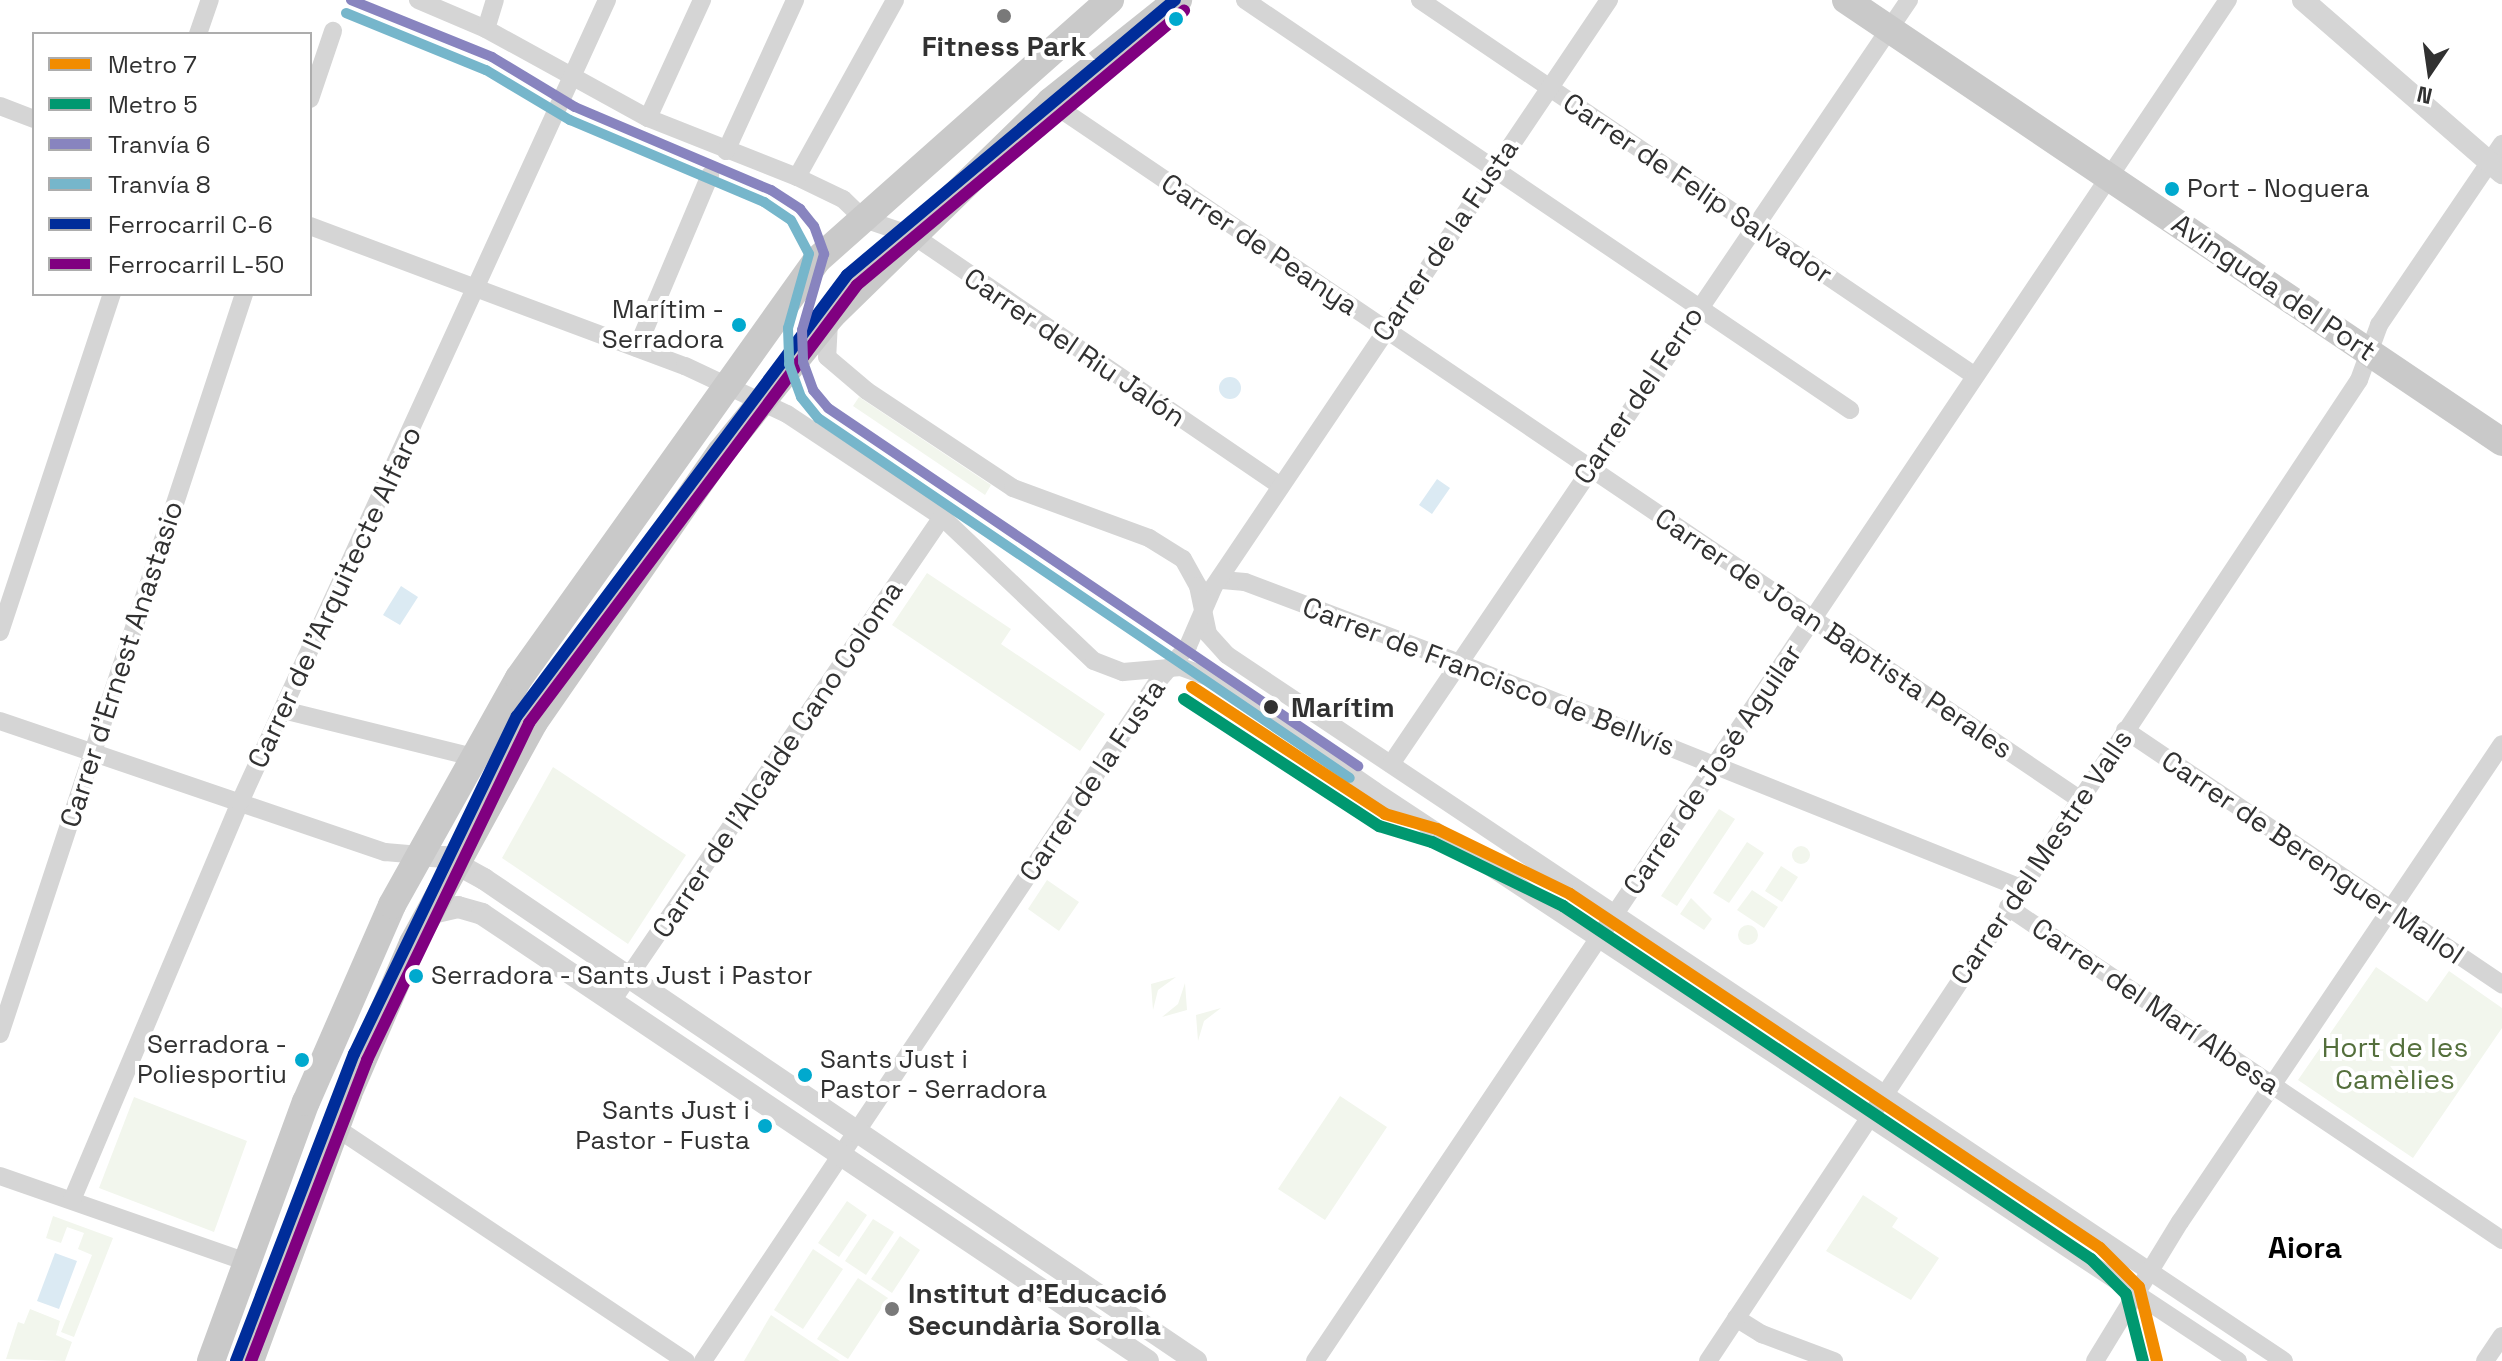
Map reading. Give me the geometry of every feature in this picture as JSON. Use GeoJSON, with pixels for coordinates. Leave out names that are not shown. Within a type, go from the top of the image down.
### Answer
{"type":"FeatureCollection","features":[{"type":"Feature","properties":{"kind":"main road"},"geometry":{"type":"LineString","coordinates":[[211,1361],[306,1102],[420,855],[519,678],[723,386],[817,260],[1110,0]]}},
{"type":"Feature","properties":{"kind":"main road"},"geometry":{"type":"LineString","coordinates":[[250,1361],[335,1127],[428,914],[534,722],[762,400],[832,315],[1050,102],[1178,0]]}},
{"type":"Feature","properties":{"kind":"main road","name":"Avinguda del Port"},"geometry":{"type":"LineString","coordinates":[[1846,0],[2502,442]]}},
{"type":"Feature","properties":{"kind":"street"},"geometry":{"type":"LineString","coordinates":[[199,32],[210,0]]}},
{"type":"Feature","properties":{"kind":"street","name":"Carrer del Riu Jalón"},"geometry":{"type":"LineString","coordinates":[[418,0],[486,29],[571,80],[648,118],[797,177],[843,199],[864,219],[914,236],[1281,486]]}},
{"type":"Feature","properties":{"kind":"street"},"geometry":{"type":"LineString","coordinates":[[486,29],[495,0]]}},
{"type":"Feature","properties":{"kind":"street","name":"Carrer de l'Arquitecte Alfaro"},"geometry":{"type":"LineString","coordinates":[[72,1200],[240,802],[607,0]]}},
{"type":"Feature","properties":{"kind":"street"},"geometry":{"type":"LineString","coordinates":[[648,118],[702,0]]}},
{"type":"Feature","properties":{"kind":"street"},"geometry":{"type":"LineString","coordinates":[[726,151],[795,0]]}},
{"type":"Feature","properties":{"kind":"street"},"geometry":{"type":"LineString","coordinates":[[797,177],[895,0]]}},
{"type":"Feature","properties":{"kind":"street"},"geometry":{"type":"LineString","coordinates":[[1245,0],[1850,410]]}},
{"type":"Feature","properties":{"kind":"street","name":"Carrer de Felip Salvador"},"geometry":{"type":"LineString","coordinates":[[1420,0],[1755,224],[1975,376]]}},
{"type":"Feature","properties":{"kind":"street","name":"Carrer de la Fusta"},"geometry":{"type":"LineString","coordinates":[[703,1361],[1168,668],[1188,646],[1214,586],[1222,580],[1385,329],[1609,0]]}},
{"type":"Feature","properties":{"kind":"street","name":"Carrer del Ferro"},"geometry":{"type":"LineString","coordinates":[[1391,764],[1697,307],[1909,0]]}},
{"type":"Feature","properties":{"kind":"street","name":"Carrer de José Aguilar"},"geometry":{"type":"LineString","coordinates":[[1315,1361],[2228,0]]}},
{"type":"Feature","properties":{"kind":"street"},"geometry":{"type":"LineString","coordinates":[[2303,0],[2498,160]]}},
{"type":"Feature","properties":{"kind":"street"},"geometry":{"type":"LineString","coordinates":[[312,93],[333,31]]}},
{"type":"Feature","properties":{"kind":"street","name":"Carrer de Peanya"},"geometry":{"type":"LineString","coordinates":[[1050,102],[1588,469]]}},
{"type":"Feature","properties":{"kind":"street"},"geometry":{"type":"LineString","coordinates":[[1,110],[32,118]]}},
{"type":"Feature","properties":{"kind":"street","name":"Carrer del Mestre Valls"},"geometry":{"type":"LineString","coordinates":[[1708,1361],[1884,1091],[2359,380],[2379,325],[2498,160]]}},
{"type":"Feature","properties":{"kind":"street"},"geometry":{"type":"LineString","coordinates":[[637,348],[710,175]]}},
{"type":"Feature","properties":{"kind":"street"},"geometry":{"type":"LineString","coordinates":[[312,227],[637,348],[762,400],[942,517],[1094,661],[1123,672],[1181,667],[1212,678],[2238,1361]]}},
{"type":"Feature","properties":{"kind":"street"},"geometry":{"type":"LineString","coordinates":[[0,632],[111,296]]}},
{"type":"Feature","properties":{"kind":"street","name":"Carrer d'Ernest Anastasio"},"geometry":{"type":"LineString","coordinates":[[0,1034],[243,296]]}},
{"type":"Feature","properties":{"kind":"street"},"geometry":{"type":"LineString","coordinates":[[832,315],[825,343],[827,357],[840,373],[1013,488],[1149,538],[1183,559],[1198,586],[1201,615],[1214,644],[1227,655],[2284,1361]]}},
{"type":"Feature","properties":{"kind":"street","name":"Carrer de Joan Baptista Perales"},"geometry":{"type":"LineString","coordinates":[[1588,469],[2079,799]]}},
{"type":"Feature","properties":{"kind":"street","name":"Carrer de l'Alcalde Cano Coloma"},"geometry":{"type":"LineString","coordinates":[[612,1001],[942,517]]}},
{"type":"Feature","properties":{"kind":"street","name":"Carrer de Francisco de Bellvís"},"geometry":{"type":"LineString","coordinates":[[1222,580],[1245,582],[1459,663],[2021,888]]}},
{"type":"Feature","properties":{"kind":"street"},"geometry":{"type":"LineString","coordinates":[[283,710],[473,757]]}},
{"type":"Feature","properties":{"kind":"street"},"geometry":{"type":"LineString","coordinates":[[0,721],[385,852],[456,862],[1196,1361]]}},
{"type":"Feature","properties":{"kind":"street","name":"Carrer de Berenguer Mallol"},"geometry":{"type":"LineString","coordinates":[[2125,730],[2502,984]]}},
{"type":"Feature","properties":{"kind":"street"},"geometry":{"type":"LineString","coordinates":[[2095,1361],[2272,1085],[2502,744]]}},
{"type":"Feature","properties":{"kind":"street"},"geometry":{"type":"LineString","coordinates":[[428,914],[458,907],[482,914],[1148,1361]]}},
{"type":"Feature","properties":{"kind":"street","name":"Carrer del Marí Albesa"},"geometry":{"type":"LineString","coordinates":[[2008,907],[2502,1240]]}},
{"type":"Feature","properties":{"kind":"street"},"geometry":{"type":"LineString","coordinates":[[335,1127],[686,1361]]}},
{"type":"Feature","properties":{"kind":"street"},"geometry":{"type":"LineString","coordinates":[[0,1176],[247,1262]]}},
{"type":"Feature","properties":{"kind":"street"},"geometry":{"type":"LineString","coordinates":[[1736,1318],[1762,1334],[1834,1361]]}},
{"type":"Feature","properties":{"kind":"street"},"geometry":{"type":"LineString","coordinates":[[2485,1361],[2502,1336]]}},
{"type":"Feature","properties":{"kind":"green space"},"geometry":{"type":"Polygon","coordinates":[[[859,397],[991,485],[985,495],[853,406],[859,397]]]}},
{"type":"Feature","properties":{"kind":"green space"},"geometry":{"type":"Polygon","coordinates":[[[927,573],[1011,629],[1001,644],[1105,714],[1080,751],[892,625],[927,573]]]}},
{"type":"Feature","properties":{"kind":"green space"},"geometry":{"type":"Polygon","coordinates":[[[553,767],[686,855],[628,944],[502,858],[553,767]]]}},
{"type":"Feature","properties":{"kind":"green space"},"geometry":{"type":"Polygon","coordinates":[[[1719,809],[1735,819],[1677,906],[1661,896],[1719,809]]]}},
{"type":"Feature","properties":{"kind":"green space"},"geometry":{"type":"Polygon","coordinates":[[[1747,842],[1764,853],[1729,903],[1713,893],[1747,842]]]}},
{"type":"Feature","properties":{"kind":"green space"},"geometry":{"type":"Polygon","coordinates":[[[1801,846],[1810,855],[1801,864],[1792,855],[1801,846]]]}},
{"type":"Feature","properties":{"kind":"green space"},"geometry":{"type":"Polygon","coordinates":[[[1781,866],[1798,877],[1782,902],[1765,891],[1781,866]]]}},
{"type":"Feature","properties":{"kind":"green space"},"geometry":{"type":"Polygon","coordinates":[[[1047,880],[1079,902],[1059,931],[1028,909],[1047,880]]]}},
{"type":"Feature","properties":{"kind":"green space"},"geometry":{"type":"Polygon","coordinates":[[[1752,890],[1778,907],[1764,928],[1737,910],[1752,890]]]}},
{"type":"Feature","properties":{"kind":"green space"},"geometry":{"type":"Polygon","coordinates":[[[1691,898],[1712,919],[1704,930],[1680,914],[1691,898]]]}},
{"type":"Feature","properties":{"kind":"green space"},"geometry":{"type":"Polygon","coordinates":[[[1748,925],[1755,928],[1758,935],[1755,942],[1748,945],[1741,942],[1738,935],[1741,928],[1748,925]]]}},
{"type":"Feature","properties":{"kind":"green space","name":"Hort de les Camèlies"},"geometry":{"type":"Polygon","coordinates":[[[2376,967],[2427,1002],[2449,971],[2502,1008],[2502,1028],[2413,1158],[2298,1080],[2376,967]]]}},
{"type":"Feature","properties":{"kind":"green space"},"geometry":{"type":"Polygon","coordinates":[[[1176,977],[1158,990],[1153,1010],[1151,984],[1176,977]]]}},
{"type":"Feature","properties":{"kind":"green space"},"geometry":{"type":"Polygon","coordinates":[[[1185,983],[1187,1010],[1162,1017],[1178,1004],[1185,983]]]}},
{"type":"Feature","properties":{"kind":"green space"},"geometry":{"type":"Polygon","coordinates":[[[1221,1008],[1204,1021],[1198,1041],[1196,1015],[1221,1008]]]}},
{"type":"Feature","properties":{"kind":"green space"},"geometry":{"type":"Polygon","coordinates":[[[1340,1096],[1387,1127],[1325,1220],[1278,1189],[1340,1096]]]}},
{"type":"Feature","properties":{"kind":"green space"},"geometry":{"type":"Polygon","coordinates":[[[134,1097],[247,1141],[214,1232],[99,1188],[134,1097]]]}},
{"type":"Feature","properties":{"kind":"green space"},"geometry":{"type":"Polygon","coordinates":[[[1863,1195],[1898,1218],[1892,1227],[1939,1258],[1911,1300],[1826,1251],[1863,1195]]]}},
{"type":"Feature","properties":{"kind":"green space"},"geometry":{"type":"Polygon","coordinates":[[[847,1201],[867,1215],[839,1257],[818,1243],[847,1201]]]}},
{"type":"Feature","properties":{"kind":"green space"},"geometry":{"type":"Polygon","coordinates":[[[53,1216],[113,1238],[74,1337],[61,1332],[92,1255],[78,1249],[84,1233],[67,1227],[61,1243],[46,1238],[53,1216]]]}},
{"type":"Feature","properties":{"kind":"green space"},"geometry":{"type":"Polygon","coordinates":[[[873,1219],[894,1232],[866,1275],[845,1261],[873,1219]]]}},
{"type":"Feature","properties":{"kind":"green space"},"geometry":{"type":"Polygon","coordinates":[[[900,1236],[920,1250],[892,1293],[871,1279],[900,1236]]]}},
{"type":"Feature","properties":{"kind":"green space"},"geometry":{"type":"Polygon","coordinates":[[[813,1249],[843,1269],[803,1329],[774,1310],[813,1249]]]}},
{"type":"Feature","properties":{"kind":"green space"},"geometry":{"type":"Polygon","coordinates":[[[858,1278],[888,1298],[848,1359],[817,1339],[858,1278]]]}},
{"type":"Feature","properties":{"kind":"green space"},"geometry":{"type":"Polygon","coordinates":[[[30,1309],[60,1321],[56,1335],[72,1342],[65,1361],[6,1359],[18,1322],[24,1324],[30,1309]]]}},
{"type":"Feature","properties":{"kind":"green space"},"geometry":{"type":"Polygon","coordinates":[[[771,1315],[840,1361],[744,1361],[771,1315]]]}},
{"type":"Feature","properties":{"kind":"shaded area"},"geometry":{"type":"Polygon","coordinates":[[[1226,377],[1234,377],[1241,388],[1234,399],[1226,399],[1219,392],[1219,384],[1226,377]]]}},
{"type":"Feature","properties":{"kind":"shaded area"},"geometry":{"type":"Polygon","coordinates":[[[1437,479],[1450,488],[1432,514],[1419,505],[1437,479]]]}},
{"type":"Feature","properties":{"kind":"shaded area"},"geometry":{"type":"Polygon","coordinates":[[[401,586],[418,597],[400,625],[383,615],[401,586]]]}},
{"type":"Feature","properties":{"kind":"shaded area"},"geometry":{"type":"Polygon","coordinates":[[[55,1253],[77,1261],[59,1309],[37,1301],[55,1253]]]}},
{"type":"Feature","properties":{"kind":"metro line","name":"7"},"geometry":{"type":"LineString","coordinates":[[1192,687],[1385,814],[1437,829],[1570,894],[2100,1248],[2139,1287],[2157,1361]]}},
{"type":"Feature","properties":{"kind":"metro line","name":"5"},"geometry":{"type":"LineString","coordinates":[[1184,699],[1379,826],[1432,842],[1563,906],[2091,1259],[2126,1294],[2143,1361]]}},
{"type":"Feature","properties":{"kind":"tram line","name":"6"},"geometry":{"type":"LineString","coordinates":[[351,0],[492,57],[575,107],[771,190],[800,209],[814,226],[824,254],[802,330],[803,362],[813,390],[828,408],[1358,766]]}},
{"type":"Feature","properties":{"kind":"tram line","name":"8"},"geometry":{"type":"LineString","coordinates":[[346,13],[486,70],[570,120],[764,202],[791,220],[809,254],[788,328],[789,364],[801,397],[818,418],[1350,778]]}},
{"type":"Feature","properties":{"kind":"rail line","name":"C-6"},"geometry":{"type":"LineString","coordinates":[[236,1361],[354,1054],[517,716],[847,275],[1175,0]]}},
{"type":"Feature","properties":{"kind":"rail line","name":"L-50"},"geometry":{"type":"LineString","coordinates":[[251,1361],[367,1060],[529,723],[857,285],[1184,11]]}},
{"type":"Feature","properties":{"kind":"place","name":"Fitness Park"},"geometry":{"type":"Point","coordinates":[1004,16]}},
{"type":"Feature","properties":{"kind":"place","name":"Port - Noguera"},"geometry":{"type":"Point","coordinates":[2172,189]}},
{"type":"Feature","properties":{"kind":"place","name":"Marítim - Serradora"},"geometry":{"type":"Point","coordinates":[739,325]}},
{"type":"Feature","properties":{"kind":"place","name":"Marítim"},"geometry":{"type":"Point","coordinates":[1271,707]}},
{"type":"Feature","properties":{"kind":"place","name":"Serradora - Sants Just i Pastor"},"geometry":{"type":"Point","coordinates":[416,976]}},
{"type":"Feature","properties":{"kind":"place","name":"Serradora - Poliesportiu"},"geometry":{"type":"Point","coordinates":[302,1060]}},
{"type":"Feature","properties":{"kind":"place","name":"Sants Just i Pastor - Serradora"},"geometry":{"type":"Point","coordinates":[805,1075]}},
{"type":"Feature","properties":{"kind":"place","name":"Sants Just i Pastor - Fusta"},"geometry":{"type":"Point","coordinates":[765,1126]}},
{"type":"Feature","properties":{"kind":"place","name":"Institut d'Educació Secundària Sorolla"},"geometry":{"type":"Point","coordinates":[892,1309]}},
{"type":"Feature","properties":{"kind":"district","name":"Aiora"},"geometry":{"type":"Point","coordinates":[2305,1248]}}]}
